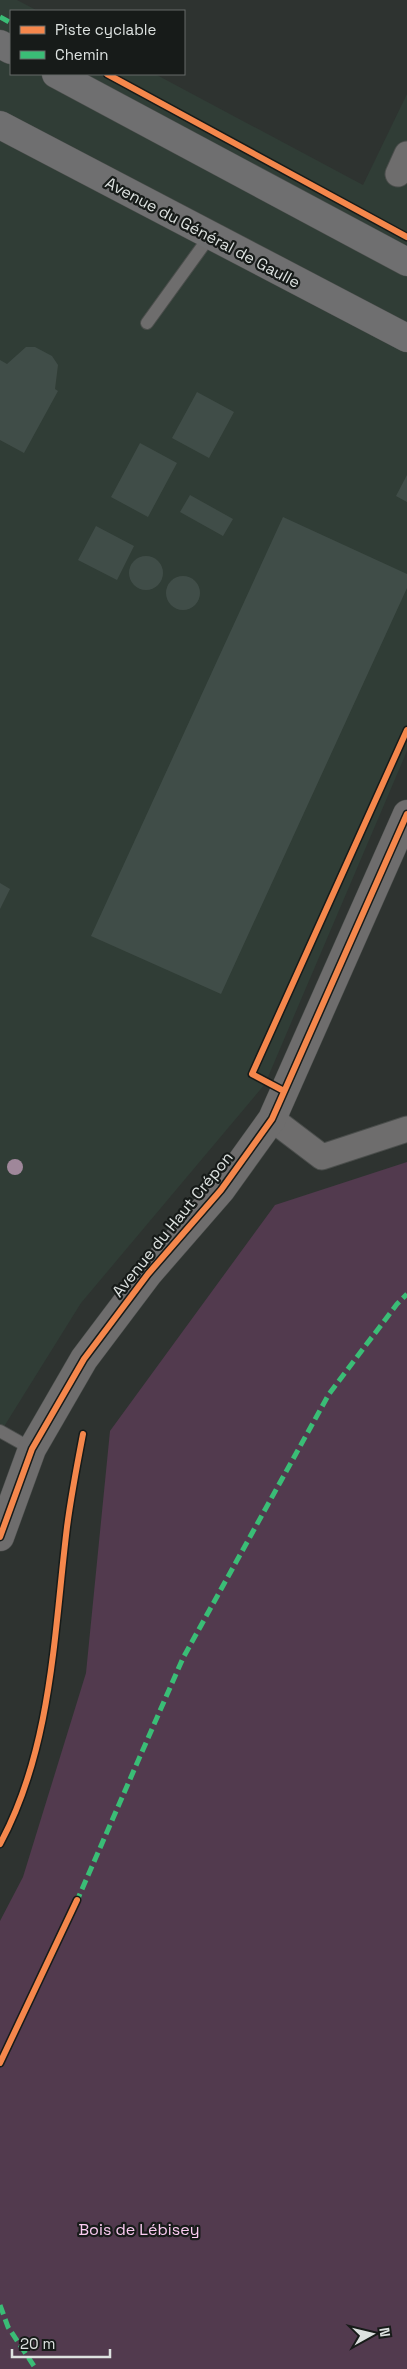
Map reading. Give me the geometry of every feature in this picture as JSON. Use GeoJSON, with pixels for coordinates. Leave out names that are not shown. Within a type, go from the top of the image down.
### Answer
{"type":"FeatureCollection","features":[{"type":"Feature","properties":{"kind":"main road"},"geometry":{"type":"LineString","coordinates":[[58,75],[407,262]]}},
{"type":"Feature","properties":{"kind":"main road","name":"Avenue du Général de Gaulle"},"geometry":{"type":"LineString","coordinates":[[0,125],[407,338]]}},
{"type":"Feature","properties":{"kind":"street","name":"Avenue du Haut Crépon"},"geometry":{"type":"LineString","coordinates":[[0,1537],[32,1449],[84,1359],[112,1319],[222,1190],[272,1119],[407,814]]}},
{"type":"Feature","properties":{"kind":"street"},"geometry":{"type":"LineString","coordinates":[[272,1119],[322,1157],[407,1129]]}},
{"type":"Feature","properties":{"kind":"lane"},"geometry":{"type":"LineString","coordinates":[[147,323],[210,236]]}},
{"type":"Feature","properties":{"kind":"lane"},"geometry":{"type":"LineString","coordinates":[[0,1431],[32,1449]]}},
{"type":"Feature","properties":{"kind":"shaded area"},"geometry":{"type":"Polygon","coordinates":[[[0,0],[17,0],[36,10],[10,10],[10,75],[157,75],[363,185],[407,94],[407,751],[265,1084],[81,1303],[0,1433],[0,0]]]}},
{"type":"Feature","properties":{"kind":"green space","name":"Bois de Lébisey"},"geometry":{"type":"Polygon","coordinates":[[[407,1162],[407,2369],[0,2369],[0,1921],[23,1877],[86,1673],[110,1431],[275,1205],[407,1162]]]}},
{"type":"Feature","properties":{"kind":"building"},"geometry":{"type":"Polygon","coordinates":[[[26,347],[35,347],[52,356],[58,365],[55,389],[58,391],[24,453],[0,440],[0,360],[7,364],[26,347]]]}},
{"type":"Feature","properties":{"kind":"building"},"geometry":{"type":"Polygon","coordinates":[[[197,392],[234,412],[209,458],[172,438],[197,392]]]}},
{"type":"Feature","properties":{"kind":"building"},"geometry":{"type":"Polygon","coordinates":[[[140,443],[177,463],[148,517],[111,497],[140,443]]]}},
{"type":"Feature","properties":{"kind":"building"},"geometry":{"type":"Polygon","coordinates":[[[407,475],[407,502],[396,496],[407,475]]]}},
{"type":"Feature","properties":{"kind":"building"},"geometry":{"type":"Polygon","coordinates":[[[190,495],[233,519],[223,536],[180,512],[190,495]]]}},
{"type":"Feature","properties":{"kind":"building"},"geometry":{"type":"Polygon","coordinates":[[[283,517],[407,574],[407,588],[221,994],[91,936],[283,517]]]}},
{"type":"Feature","properties":{"kind":"building"},"geometry":{"type":"Polygon","coordinates":[[[96,526],[134,546],[117,580],[78,560],[96,526]]]}},
{"type":"Feature","properties":{"kind":"building"},"geometry":{"type":"Polygon","coordinates":[[[146,556],[158,561],[163,573],[158,585],[146,590],[134,585],[129,573],[134,561],[146,556]]]}},
{"type":"Feature","properties":{"kind":"building"},"geometry":{"type":"Polygon","coordinates":[[[183,576],[195,581],[200,593],[195,605],[183,610],[171,605],[166,593],[171,581],[183,576]]]}},
{"type":"Feature","properties":{"kind":"building"},"geometry":{"type":"Polygon","coordinates":[[[0,883],[10,889],[0,909],[0,883]]]}},
{"type":"Feature","properties":{"kind":"marked path"},"geometry":{"type":"LineString","coordinates":[[0,17],[10,22]]}},
{"type":"Feature","properties":{"kind":"marked path"},"geometry":{"type":"LineString","coordinates":[[76,1903],[183,1658],[329,1394],[397,1304],[407,1294]]}},
{"type":"Feature","properties":{"kind":"marked path"},"geometry":{"type":"LineString","coordinates":[[0,2305],[8,2327],[36,2369]]}},
{"type":"Feature","properties":{"kind":"cycle path"},"geometry":{"type":"LineString","coordinates":[[109,75],[407,237]]}},
{"type":"Feature","properties":{"kind":"cycle path"},"geometry":{"type":"LineString","coordinates":[[284,1091],[252,1074],[407,730]]}},
{"type":"Feature","properties":{"kind":"cycle path"},"geometry":{"type":"LineString","coordinates":[[0,1537],[32,1449],[84,1359],[148,1274],[221,1190],[272,1119],[407,814]]}},
{"type":"Feature","properties":{"kind":"cycle path"},"geometry":{"type":"LineString","coordinates":[[0,1844],[17,1807],[31,1769],[41,1729],[54,1649],[69,1515],[83,1434]]}},
{"type":"Feature","properties":{"kind":"cycle path"},"geometry":{"type":"LineString","coordinates":[[0,2063],[77,1900]]}}]}
